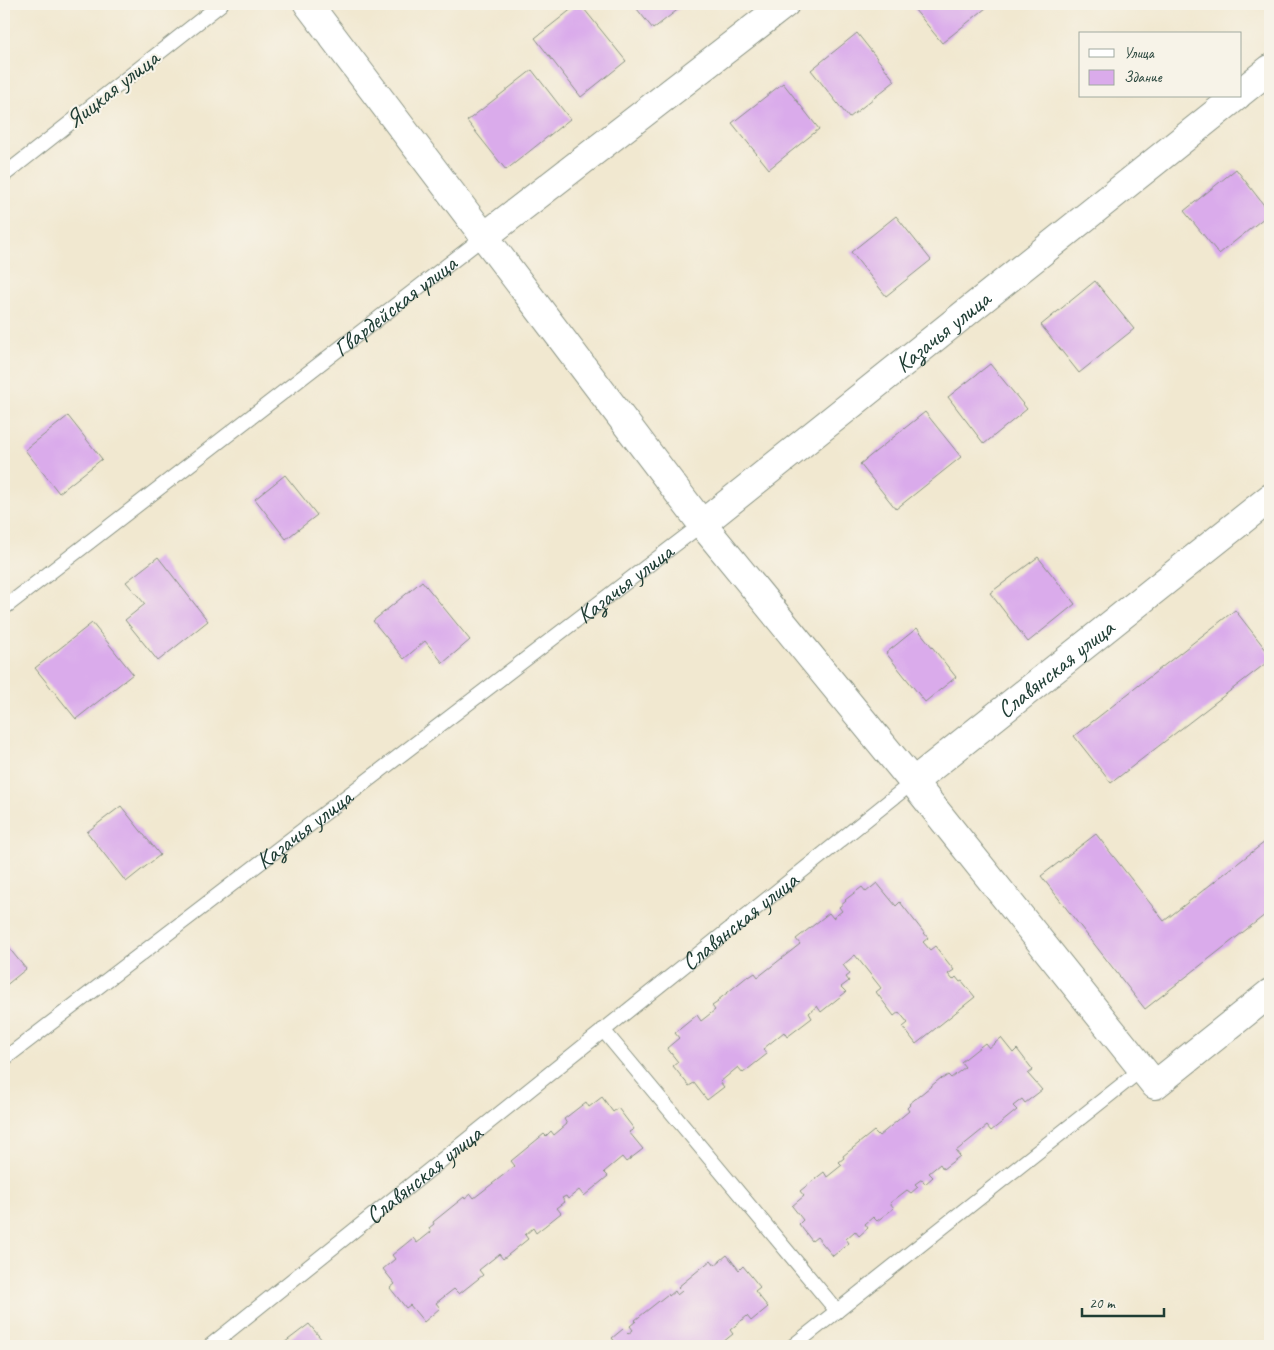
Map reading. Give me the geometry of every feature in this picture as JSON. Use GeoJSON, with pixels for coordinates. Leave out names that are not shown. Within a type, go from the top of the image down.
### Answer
{"type":"FeatureCollection","features":[{"type":"Feature","properties":{"kind":"street"},"geometry":{"type":"LineString","coordinates":[[308,4],[702,524],[913,782],[1148,1077],[1270,993]]}},
{"type":"Feature","properties":{"kind":"street","name":"Гвардейская улица"},"geometry":{"type":"LineString","coordinates":[[485,236],[785,4]]}},
{"type":"Feature","properties":{"kind":"street"},"geometry":{"type":"LineString","coordinates":[[1242,91],[1270,69]]}},
{"type":"Feature","properties":{"kind":"street","name":"Казачья улица"},"geometry":{"type":"LineString","coordinates":[[702,524],[1234,98]]}},
{"type":"Feature","properties":{"kind":"street","name":"Славянская улица"},"geometry":{"type":"LineString","coordinates":[[913,782],[1270,498]]}},
{"type":"Feature","properties":{"kind":"lane","name":"Яицкая улица"},"geometry":{"type":"LineString","coordinates":[[4,175],[221,4]]}},
{"type":"Feature","properties":{"kind":"lane","name":"Гвардейская улица"},"geometry":{"type":"LineString","coordinates":[[4,608],[485,236]]}},
{"type":"Feature","properties":{"kind":"lane","name":"Казачья улица"},"geometry":{"type":"LineString","coordinates":[[4,1059],[702,524]]}},
{"type":"Feature","properties":{"kind":"lane","name":"Славянская улица"},"geometry":{"type":"LineString","coordinates":[[210,1346],[913,782]]}},
{"type":"Feature","properties":{"kind":"lane"},"geometry":{"type":"LineString","coordinates":[[604,1030],[837,1311]]}},
{"type":"Feature","properties":{"kind":"lane"},"geometry":{"type":"LineString","coordinates":[[793,1346],[1148,1077]]}},
{"type":"Feature","properties":{"kind":"building"},"geometry":{"type":"Polygon","coordinates":[[[580,4],[626,61],[581,97],[535,38],[580,4]]]}},
{"type":"Feature","properties":{"kind":"building"},"geometry":{"type":"Polygon","coordinates":[[[633,4],[685,4],[653,29],[633,4]]]}},
{"type":"Feature","properties":{"kind":"building"},"geometry":{"type":"Polygon","coordinates":[[[910,4],[991,4],[942,43],[910,4]]]}},
{"type":"Feature","properties":{"kind":"building"},"geometry":{"type":"Polygon","coordinates":[[[857,33],[895,81],[849,118],[811,70],[857,33]]]}},
{"type":"Feature","properties":{"kind":"building"},"geometry":{"type":"Polygon","coordinates":[[[532,70],[570,119],[506,170],[467,121],[532,70]]]}},
{"type":"Feature","properties":{"kind":"building"},"geometry":{"type":"Polygon","coordinates":[[[783,83],[819,129],[769,169],[732,123],[783,83]]]}},
{"type":"Feature","properties":{"kind":"building"},"geometry":{"type":"Polygon","coordinates":[[[1236,169],[1270,213],[1219,254],[1184,211],[1236,169]]]}},
{"type":"Feature","properties":{"kind":"building"},"geometry":{"type":"Polygon","coordinates":[[[896,216],[931,260],[886,296],[851,252],[896,216]]]}},
{"type":"Feature","properties":{"kind":"building"},"geometry":{"type":"Polygon","coordinates":[[[1095,281],[1134,329],[1079,373],[1041,325],[1095,281]]]}},
{"type":"Feature","properties":{"kind":"building"},"geometry":{"type":"Polygon","coordinates":[[[990,364],[1027,409],[984,444],[948,397],[990,364]]]}},
{"type":"Feature","properties":{"kind":"building"},"geometry":{"type":"Polygon","coordinates":[[[925,412],[961,457],[896,509],[860,464],[925,412]]]}},
{"type":"Feature","properties":{"kind":"building"},"geometry":{"type":"Polygon","coordinates":[[[68,416],[102,459],[59,493],[25,450],[68,416]]]}},
{"type":"Feature","properties":{"kind":"building"},"geometry":{"type":"Polygon","coordinates":[[[285,475],[317,515],[286,539],[255,499],[285,475]]]}},
{"type":"Feature","properties":{"kind":"building"},"geometry":{"type":"Polygon","coordinates":[[[158,557],[208,621],[158,661],[125,620],[145,604],[126,582],[158,557]]]}},
{"type":"Feature","properties":{"kind":"building"},"geometry":{"type":"Polygon","coordinates":[[[1038,557],[1075,604],[1028,642],[990,593],[1038,557]]]}},
{"type":"Feature","properties":{"kind":"building"},"geometry":{"type":"Polygon","coordinates":[[[422,581],[470,640],[443,663],[425,641],[404,659],[373,621],[422,581]]]}},
{"type":"Feature","properties":{"kind":"building"},"geometry":{"type":"Polygon","coordinates":[[[1235,610],[1270,655],[1270,660],[1111,783],[1074,736],[1235,610]]]}},
{"type":"Feature","properties":{"kind":"building"},"geometry":{"type":"Polygon","coordinates":[[[92,623],[133,674],[76,719],[35,668],[92,623]]]}},
{"type":"Feature","properties":{"kind":"building"},"geometry":{"type":"Polygon","coordinates":[[[917,628],[956,677],[925,702],[886,653],[917,628]]]}},
{"type":"Feature","properties":{"kind":"building"},"geometry":{"type":"Polygon","coordinates":[[[121,806],[160,855],[126,882],[87,832],[121,806]]]}},
{"type":"Feature","properties":{"kind":"building"},"geometry":{"type":"Polygon","coordinates":[[[1096,834],[1164,921],[1270,838],[1270,911],[1145,1009],[1041,876],[1096,834]]]}},
{"type":"Feature","properties":{"kind":"building"},"geometry":{"type":"Polygon","coordinates":[[[877,883],[896,906],[900,902],[928,938],[923,942],[930,950],[935,946],[954,970],[948,974],[953,980],[956,977],[960,982],[962,981],[975,997],[916,1044],[903,1027],[908,1023],[899,1012],[894,1016],[876,992],[881,988],[855,955],[843,965],[850,974],[846,977],[849,981],[841,987],[846,992],[821,1012],[817,1006],[809,1013],[812,1018],[787,1037],[784,1032],[763,1049],[767,1054],[743,1073],[738,1067],[720,1082],[724,1087],[707,1100],[694,1083],[689,1086],[673,1066],[678,1062],[667,1048],[679,1038],[675,1033],[697,1015],[701,1021],[715,1010],[712,1006],[717,1001],[748,976],[755,973],[758,977],[800,944],[796,939],[829,913],[833,918],[842,911],[839,907],[845,900],[862,887],[866,892],[877,883]]]}},
{"type":"Feature","properties":{"kind":"building"},"geometry":{"type":"Polygon","coordinates":[[[4,942],[26,969],[4,987],[4,942]]]}},
{"type":"Feature","properties":{"kind":"building"},"geometry":{"type":"Polygon","coordinates":[[[1001,1038],[1013,1053],[1017,1049],[1033,1070],[1028,1074],[1042,1090],[1025,1103],[1022,1099],[1013,1106],[1017,1110],[991,1131],[987,1126],[956,1151],[960,1156],[943,1169],[940,1164],[929,1173],[933,1177],[925,1184],[922,1179],[915,1184],[918,1187],[911,1193],[907,1190],[890,1203],[894,1208],[877,1221],[873,1217],[865,1224],[868,1228],[859,1236],[855,1231],[846,1239],[849,1243],[833,1256],[817,1237],[812,1241],[799,1224],[803,1220],[792,1206],[804,1196],[800,1191],[824,1172],[827,1177],[842,1165],[839,1162],[844,1158],[843,1156],[874,1131],[879,1136],[909,1111],[907,1108],[909,1104],[941,1078],[948,1075],[951,1078],[965,1067],[961,1062],[985,1043],[989,1048],[1001,1038]]]}},
{"type":"Feature","properties":{"kind":"building"},"geometry":{"type":"Polygon","coordinates":[[[602,1097],[613,1112],[618,1108],[634,1129],[629,1132],[643,1149],[626,1162],[622,1157],[604,1172],[608,1176],[584,1196],[579,1190],[568,1199],[566,1196],[562,1198],[565,1202],[557,1208],[561,1213],[536,1233],[533,1228],[525,1235],[528,1239],[503,1259],[499,1254],[479,1270],[483,1275],[459,1294],[454,1289],[436,1303],[440,1308],[424,1322],[410,1305],[406,1308],[390,1288],[395,1284],[383,1269],[395,1259],[392,1255],[413,1238],[417,1243],[431,1232],[429,1228],[434,1224],[433,1222],[464,1197],[465,1199],[471,1194],[474,1198],[515,1166],[511,1161],[544,1134],[546,1136],[551,1131],[554,1135],[567,1124],[564,1119],[586,1102],[589,1107],[602,1097]]]}},
{"type":"Feature","properties":{"kind":"building"},"geometry":{"type":"Polygon","coordinates":[[[727,1255],[739,1270],[743,1266],[760,1287],[755,1291],[768,1307],[751,1321],[747,1316],[730,1330],[733,1334],[718,1346],[713,1342],[708,1346],[611,1346],[616,1343],[612,1338],[623,1329],[628,1334],[633,1330],[630,1326],[635,1320],[668,1294],[669,1296],[675,1291],[677,1295],[682,1291],[678,1287],[711,1260],[715,1265],[727,1255]]]}},
{"type":"Feature","properties":{"kind":"building"},"geometry":{"type":"Polygon","coordinates":[[[309,1324],[327,1346],[280,1346],[309,1324]]]}}]}
